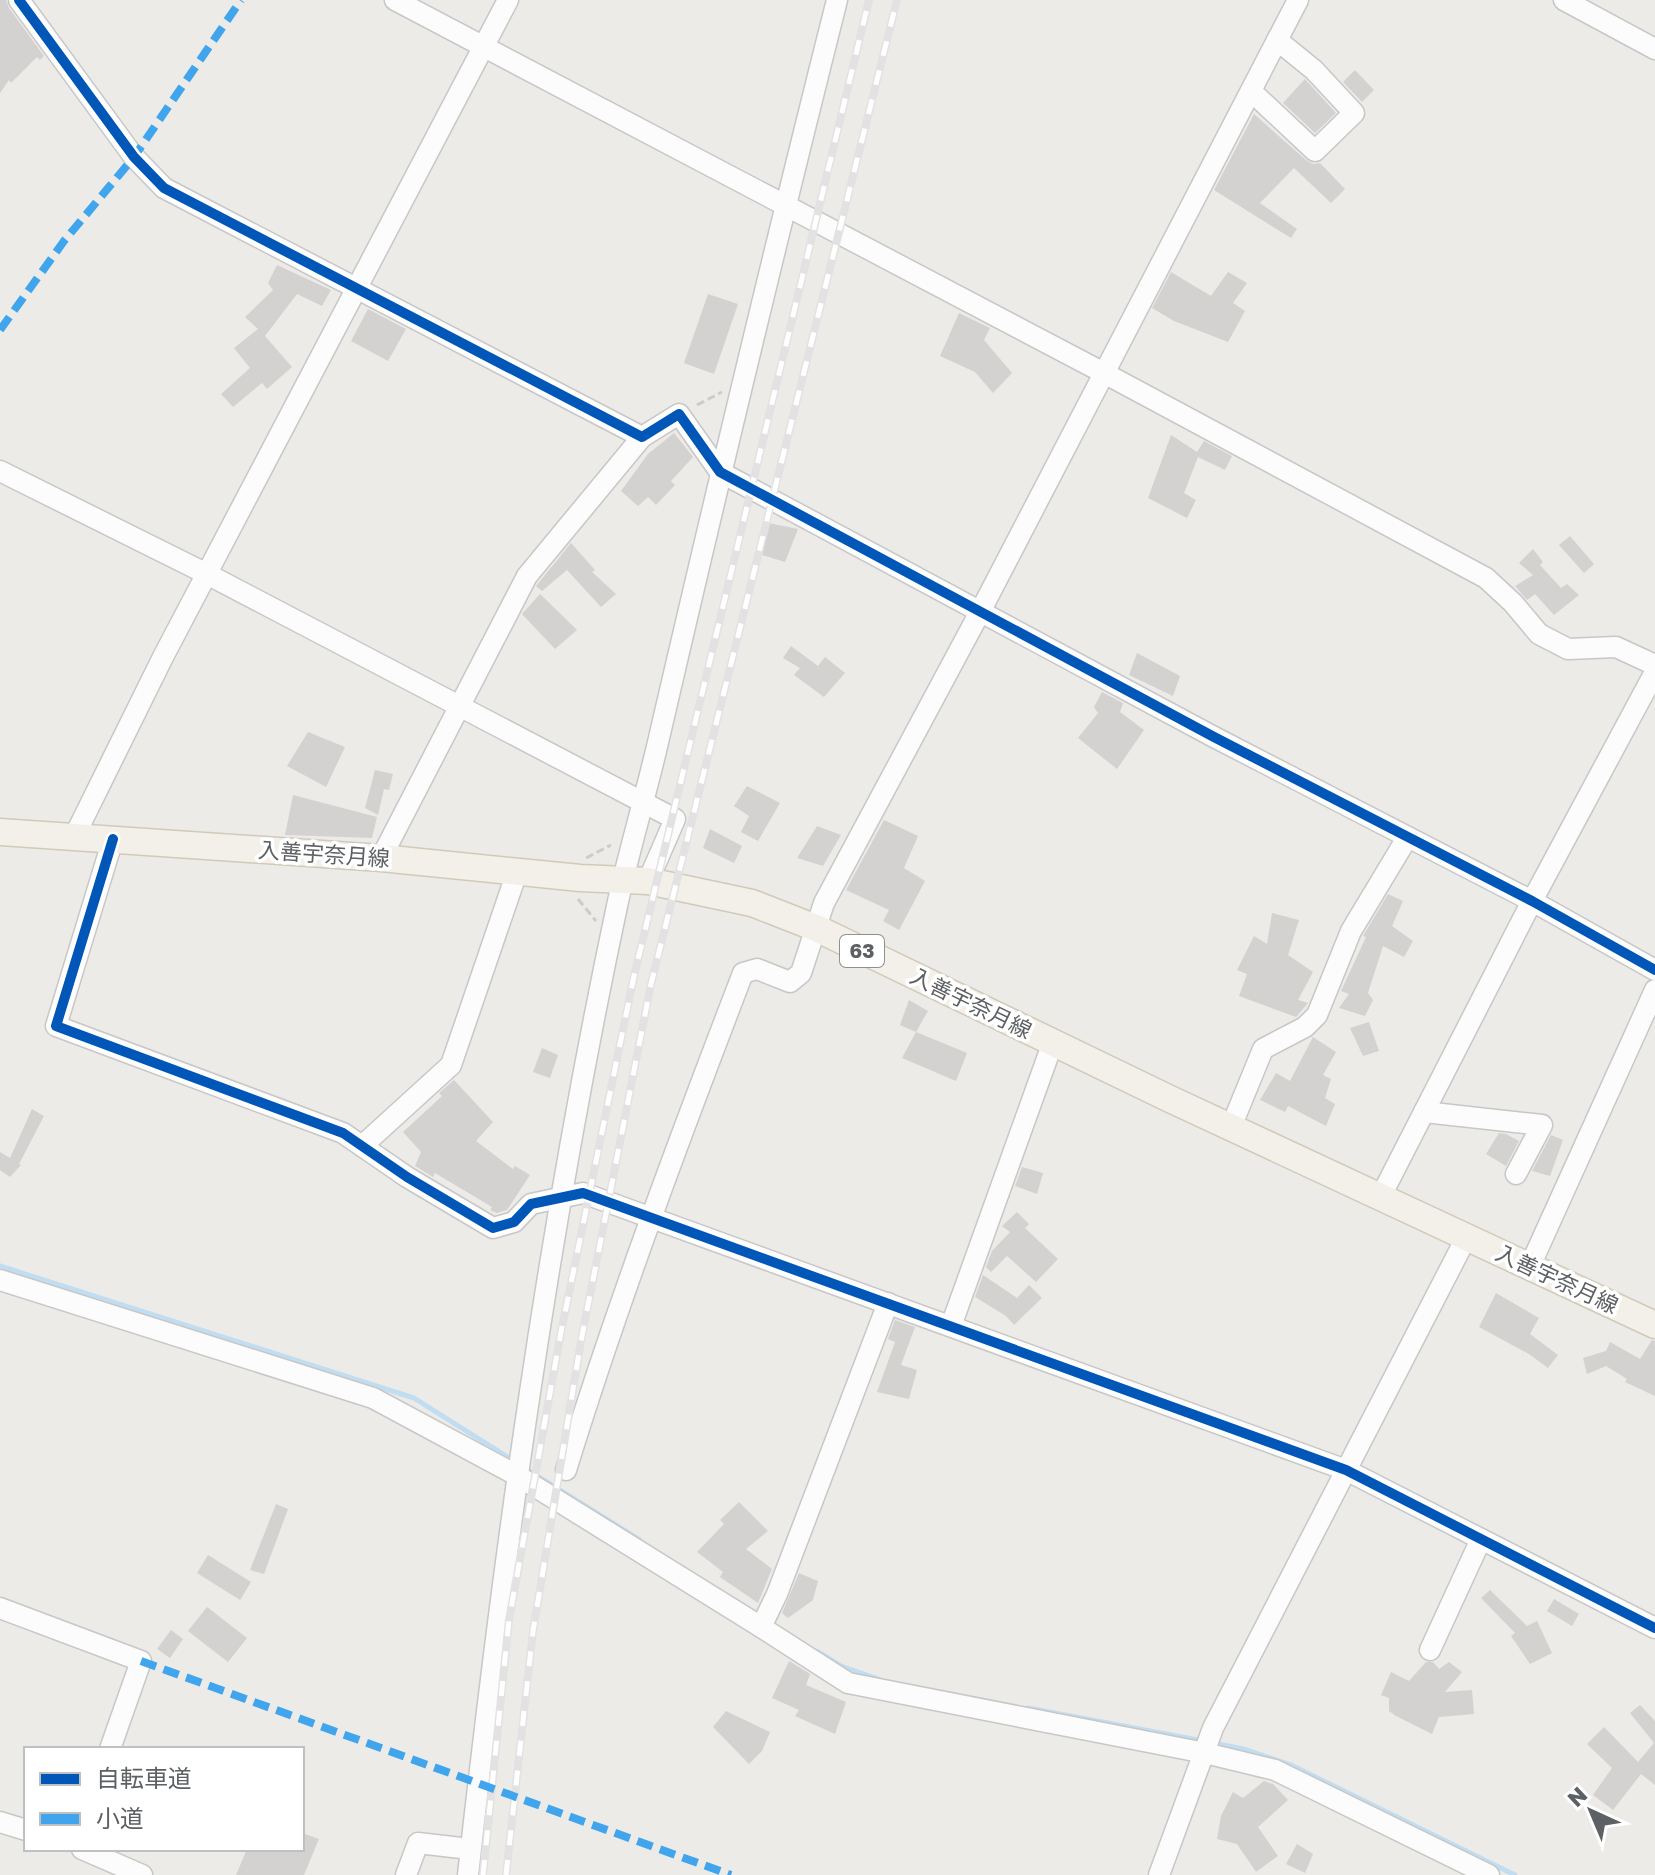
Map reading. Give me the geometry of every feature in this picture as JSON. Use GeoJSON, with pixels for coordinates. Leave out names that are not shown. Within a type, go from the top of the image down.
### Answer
{"type":"FeatureCollection","features":[{"type":"Feature","properties":{"kind":"main road","name":"入善宇奈月線"},"geometry":{"type":"LineString","coordinates":[[0,832],[381,858],[636,880],[752,903],[816,928],[1655,1325]]}},
{"type":"Feature","properties":{"kind":"street"},"geometry":{"type":"LineString","coordinates":[[19,0],[134,157],[164,188],[642,437]]}},
{"type":"Feature","properties":{"kind":"street"},"geometry":{"type":"LineString","coordinates":[[395,0],[1486,578],[1513,603],[1539,634],[1568,649],[1616,647],[1655,665]]}},
{"type":"Feature","properties":{"kind":"street"},"geometry":{"type":"LineString","coordinates":[[74,837],[207,574],[508,0]]}},
{"type":"Feature","properties":{"kind":"street"},"geometry":{"type":"LineString","coordinates":[[468,1875],[490,1678],[560,1198],[636,880],[644,804],[720,472],[837,0]]}},
{"type":"Feature","properties":{"kind":"street"},"geometry":{"type":"LineString","coordinates":[[566,1470],[650,1216],[743,973],[757,969],[790,982],[801,973],[824,903],[980,612],[1298,0]]}},
{"type":"Feature","properties":{"kind":"street"},"geometry":{"type":"LineString","coordinates":[[1564,0],[1655,49]]}},
{"type":"Feature","properties":{"kind":"street"},"geometry":{"type":"LineString","coordinates":[[1251,91],[1315,151],[1354,113],[1314,70],[1277,40]]}},
{"type":"Feature","properties":{"kind":"street"},"geometry":{"type":"LineString","coordinates":[[381,858],[527,576],[642,437],[679,414],[720,472],[1407,838],[1532,901],[1655,970]]}},
{"type":"Feature","properties":{"kind":"street"},"geometry":{"type":"LineString","coordinates":[[0,471],[207,574],[675,819],[636,880]]}},
{"type":"Feature","properties":{"kind":"street"},"geometry":{"type":"LineString","coordinates":[[1381,1196],[1532,901],[1655,672]]}},
{"type":"Feature","properties":{"kind":"street"},"geometry":{"type":"LineString","coordinates":[[1231,1127],[1263,1049],[1305,1027],[1317,1015],[1351,931],[1407,838]]}},
{"type":"Feature","properties":{"kind":"street"},"geometry":{"type":"LineString","coordinates":[[113,839],[56,1026],[343,1133],[407,1177],[493,1228],[514,1222],[531,1204],[583,1193],[1346,1470],[1655,1628]]}},
{"type":"Feature","properties":{"kind":"street"},"geometry":{"type":"LineString","coordinates":[[362,1146],[451,1065],[517,872]]}},
{"type":"Feature","properties":{"kind":"street"},"geometry":{"type":"LineString","coordinates":[[1530,1266],[1655,990]]}},
{"type":"Feature","properties":{"kind":"street"},"geometry":{"type":"LineString","coordinates":[[951,1326],[1053,1042]]}},
{"type":"Feature","properties":{"kind":"street"},"geometry":{"type":"LineString","coordinates":[[1424,1112],[1542,1125],[1516,1174]]}},
{"type":"Feature","properties":{"kind":"street"},"geometry":{"type":"LineString","coordinates":[[1159,1875],[1213,1728],[1467,1236]]}},
{"type":"Feature","properties":{"kind":"street"},"geometry":{"type":"LineString","coordinates":[[0,1280],[373,1398],[518,1476],[848,1683],[1205,1753],[1275,1770],[1489,1875]]}},
{"type":"Feature","properties":{"kind":"street"},"geometry":{"type":"LineString","coordinates":[[761,1627],[777,1594],[888,1303]]}},
{"type":"Feature","properties":{"kind":"street"},"geometry":{"type":"LineString","coordinates":[[1430,1650],[1481,1539]]}},
{"type":"Feature","properties":{"kind":"street"},"geometry":{"type":"LineString","coordinates":[[0,1608],[141,1661],[111,1747]]}},
{"type":"Feature","properties":{"kind":"street"},"geometry":{"type":"LineString","coordinates":[[0,1822],[24,1829]]}},
{"type":"Feature","properties":{"kind":"street"},"geometry":{"type":"LineString","coordinates":[[406,1875],[418,1843],[470,1849]]}},
{"type":"Feature","properties":{"kind":"street"},"geometry":{"type":"LineString","coordinates":[[87,1851],[142,1875]]}},
{"type":"Feature","properties":{"kind":"building"},"geometry":{"type":"Polygon","coordinates":[[[0,0],[6,0],[44,56],[40,60],[37,57],[11,83],[9,80],[0,93],[0,0]]]}},
{"type":"Feature","properties":{"kind":"building"},"geometry":{"type":"Polygon","coordinates":[[[1355,70],[1374,90],[1362,102],[1343,82],[1355,70]]]}},
{"type":"Feature","properties":{"kind":"building"},"geometry":{"type":"Polygon","coordinates":[[[1305,79],[1336,113],[1315,133],[1283,103],[1305,79]]]}},
{"type":"Feature","properties":{"kind":"building"},"geometry":{"type":"Polygon","coordinates":[[[1254,114],[1306,160],[1313,164],[1320,163],[1345,189],[1331,203],[1294,168],[1260,203],[1297,229],[1291,238],[1214,190],[1254,114]]]}},
{"type":"Feature","properties":{"kind":"building"},"geometry":{"type":"Polygon","coordinates":[[[277,265],[331,290],[322,306],[297,294],[265,336],[292,367],[267,389],[262,383],[233,407],[221,394],[250,368],[234,348],[258,329],[245,317],[273,290],[268,283],[277,265]]]}},
{"type":"Feature","properties":{"kind":"building"},"geometry":{"type":"Polygon","coordinates":[[[1171,272],[1211,296],[1228,272],[1247,283],[1233,303],[1245,311],[1228,342],[1174,321],[1152,308],[1171,272]]]}},
{"type":"Feature","properties":{"kind":"building"},"geometry":{"type":"Polygon","coordinates":[[[708,294],[738,304],[714,374],[684,363],[708,294]]]}},
{"type":"Feature","properties":{"kind":"building"},"geometry":{"type":"Polygon","coordinates":[[[368,309],[406,329],[388,361],[351,341],[368,309]]]}},
{"type":"Feature","properties":{"kind":"building"},"geometry":{"type":"Polygon","coordinates":[[[959,313],[990,328],[984,340],[1012,373],[993,393],[975,372],[940,356],[959,313]]]}},
{"type":"Feature","properties":{"kind":"building"},"geometry":{"type":"Polygon","coordinates":[[[674,433],[693,457],[671,481],[675,485],[656,505],[648,497],[638,506],[621,491],[648,454],[674,433]]]}},
{"type":"Feature","properties":{"kind":"building"},"geometry":{"type":"Polygon","coordinates":[[[1171,435],[1197,452],[1204,441],[1232,456],[1225,470],[1198,457],[1184,493],[1196,500],[1187,518],[1148,498],[1171,435]]]}},
{"type":"Feature","properties":{"kind":"building"},"geometry":{"type":"Polygon","coordinates":[[[769,523],[798,529],[785,562],[762,555],[769,523]]]}},
{"type":"Feature","properties":{"kind":"building"},"geometry":{"type":"Polygon","coordinates":[[[1570,536],[1594,564],[1584,573],[1559,545],[1570,536]]]}},
{"type":"Feature","properties":{"kind":"building"},"geometry":{"type":"Polygon","coordinates":[[[571,543],[595,570],[592,572],[616,594],[601,607],[567,570],[542,591],[536,586],[571,543]]]}},
{"type":"Feature","properties":{"kind":"building"},"geometry":{"type":"Polygon","coordinates":[[[1533,549],[1543,562],[1540,565],[1561,588],[1567,584],[1579,595],[1554,615],[1535,594],[1527,600],[1515,586],[1533,575],[1519,563],[1533,549]]]}},
{"type":"Feature","properties":{"kind":"building"},"geometry":{"type":"Polygon","coordinates":[[[540,594],[577,630],[555,649],[522,614],[540,594]]]}},
{"type":"Feature","properties":{"kind":"building"},"geometry":{"type":"Polygon","coordinates":[[[791,646],[818,666],[825,657],[845,673],[824,697],[794,675],[800,668],[783,658],[791,646]]]}},
{"type":"Feature","properties":{"kind":"building"},"geometry":{"type":"Polygon","coordinates":[[[1137,653],[1180,676],[1173,696],[1129,675],[1137,653]]]}},
{"type":"Feature","properties":{"kind":"building"},"geometry":{"type":"Polygon","coordinates":[[[1102,692],[1123,703],[1120,712],[1144,730],[1117,769],[1078,738],[1098,713],[1094,707],[1102,692]]]}},
{"type":"Feature","properties":{"kind":"building"},"geometry":{"type":"Polygon","coordinates":[[[308,732],[345,747],[326,787],[287,766],[308,732]]]}},
{"type":"Feature","properties":{"kind":"building"},"geometry":{"type":"Polygon","coordinates":[[[375,770],[393,774],[389,790],[384,789],[378,815],[365,808],[375,770]]]}},
{"type":"Feature","properties":{"kind":"building"},"geometry":{"type":"Polygon","coordinates":[[[747,786],[780,803],[758,841],[741,832],[749,816],[734,806],[747,786]]]}},
{"type":"Feature","properties":{"kind":"building"},"geometry":{"type":"Polygon","coordinates":[[[293,795],[377,817],[372,838],[285,835],[293,795]]]}},
{"type":"Feature","properties":{"kind":"building"},"geometry":{"type":"Polygon","coordinates":[[[884,820],[918,836],[904,868],[925,881],[899,930],[883,921],[889,910],[846,890],[884,820]]]}},
{"type":"Feature","properties":{"kind":"building"},"geometry":{"type":"Polygon","coordinates":[[[817,826],[841,835],[823,866],[797,858],[817,826]]]}},
{"type":"Feature","properties":{"kind":"building"},"geometry":{"type":"Polygon","coordinates":[[[710,829],[742,846],[734,863],[703,848],[710,829]]]}},
{"type":"Feature","properties":{"kind":"building"},"geometry":{"type":"Polygon","coordinates":[[[1388,894],[1403,901],[1392,926],[1413,941],[1404,957],[1383,946],[1368,993],[1373,1000],[1365,1016],[1339,1008],[1349,994],[1341,991],[1366,937],[1363,936],[1388,894]]]}},
{"type":"Feature","properties":{"kind":"building"},"geometry":{"type":"Polygon","coordinates":[[[1272,913],[1299,920],[1288,955],[1313,972],[1298,1000],[1308,1003],[1296,1017],[1239,996],[1247,974],[1237,970],[1254,936],[1267,944],[1272,913]]]}},
{"type":"Feature","properties":{"kind":"building"},"geometry":{"type":"Polygon","coordinates":[[[909,1000],[928,1011],[916,1032],[900,1025],[909,1000]]]}},
{"type":"Feature","properties":{"kind":"building"},"geometry":{"type":"Polygon","coordinates":[[[1369,1022],[1379,1051],[1363,1056],[1350,1028],[1369,1022]]]}},
{"type":"Feature","properties":{"kind":"building"},"geometry":{"type":"Polygon","coordinates":[[[916,1032],[967,1053],[956,1081],[902,1058],[916,1032]]]}},
{"type":"Feature","properties":{"kind":"building"},"geometry":{"type":"Polygon","coordinates":[[[1313,1037],[1336,1052],[1323,1075],[1331,1079],[1325,1098],[1335,1104],[1326,1126],[1288,1106],[1285,1112],[1260,1100],[1276,1073],[1290,1081],[1313,1037]]]}},
{"type":"Feature","properties":{"kind":"building"},"geometry":{"type":"Polygon","coordinates":[[[542,1048],[558,1055],[550,1078],[533,1072],[542,1048]]]}},
{"type":"Feature","properties":{"kind":"building"},"geometry":{"type":"Polygon","coordinates":[[[454,1080],[493,1122],[476,1141],[513,1169],[515,1166],[530,1175],[507,1210],[497,1213],[490,1210],[492,1207],[435,1173],[433,1177],[415,1166],[421,1152],[403,1132],[442,1096],[439,1093],[454,1080]]]}},
{"type":"Feature","properties":{"kind":"building"},"geometry":{"type":"Polygon","coordinates":[[[32,1109],[44,1116],[21,1165],[10,1177],[0,1170],[0,1152],[10,1158],[32,1109]]]}},
{"type":"Feature","properties":{"kind":"building"},"geometry":{"type":"Polygon","coordinates":[[[1499,1133],[1519,1141],[1506,1166],[1486,1154],[1499,1133]]]}},
{"type":"Feature","properties":{"kind":"building"},"geometry":{"type":"Polygon","coordinates":[[[1551,1135],[1563,1140],[1550,1176],[1532,1171],[1551,1135]]]}},
{"type":"Feature","properties":{"kind":"building"},"geometry":{"type":"Polygon","coordinates":[[[1022,1167],[1043,1173],[1037,1194],[1015,1186],[1022,1167]]]}},
{"type":"Feature","properties":{"kind":"building"},"geometry":{"type":"Polygon","coordinates":[[[1017,1212],[1029,1224],[1025,1228],[1058,1259],[1036,1282],[1007,1256],[991,1272],[986,1267],[992,1251],[1010,1232],[1002,1226],[1017,1212]]]}},
{"type":"Feature","properties":{"kind":"building"},"geometry":{"type":"Polygon","coordinates":[[[983,1275],[1017,1298],[1029,1285],[1042,1298],[1014,1325],[1006,1316],[975,1297],[983,1275]]]}},
{"type":"Feature","properties":{"kind":"building"},"geometry":{"type":"Polygon","coordinates":[[[1496,1293],[1539,1318],[1530,1334],[1558,1355],[1548,1368],[1479,1327],[1496,1293]]]}},
{"type":"Feature","properties":{"kind":"building"},"geometry":{"type":"Polygon","coordinates":[[[895,1320],[915,1327],[901,1365],[917,1370],[909,1399],[877,1392],[895,1342],[888,1339],[895,1320]]]}},
{"type":"Feature","properties":{"kind":"building"},"geometry":{"type":"Polygon","coordinates":[[[1652,1340],[1655,1341],[1655,1396],[1625,1382],[1627,1379],[1606,1366],[1587,1374],[1583,1358],[1606,1351],[1610,1342],[1640,1359],[1652,1340]]]}},
{"type":"Feature","properties":{"kind":"building"},"geometry":{"type":"Polygon","coordinates":[[[739,1502],[768,1531],[746,1549],[772,1569],[758,1603],[720,1577],[723,1572],[697,1552],[724,1524],[720,1520],[739,1502]]]}},
{"type":"Feature","properties":{"kind":"building"},"geometry":{"type":"Polygon","coordinates":[[[276,1504],[288,1509],[264,1574],[250,1570],[276,1504]]]}},
{"type":"Feature","properties":{"kind":"building"},"geometry":{"type":"Polygon","coordinates":[[[208,1555],[251,1582],[240,1600],[197,1573],[208,1555]]]}},
{"type":"Feature","properties":{"kind":"building"},"geometry":{"type":"Polygon","coordinates":[[[799,1573],[818,1581],[813,1600],[788,1618],[782,1613],[799,1573]]]}},
{"type":"Feature","properties":{"kind":"building"},"geometry":{"type":"Polygon","coordinates":[[[1490,1590],[1527,1626],[1537,1621],[1552,1653],[1530,1664],[1511,1636],[1515,1633],[1481,1598],[1490,1590]]]}},
{"type":"Feature","properties":{"kind":"building"},"geometry":{"type":"Polygon","coordinates":[[[1554,1599],[1579,1614],[1572,1626],[1547,1611],[1554,1599]]]}},
{"type":"Feature","properties":{"kind":"building"},"geometry":{"type":"Polygon","coordinates":[[[207,1607],[247,1638],[228,1662],[188,1631],[207,1607]]]}},
{"type":"Feature","properties":{"kind":"building"},"geometry":{"type":"Polygon","coordinates":[[[171,1630],[183,1639],[170,1658],[157,1649],[171,1630]]]}},
{"type":"Feature","properties":{"kind":"building"},"geometry":{"type":"Polygon","coordinates":[[[789,1661],[810,1674],[806,1685],[846,1702],[835,1734],[795,1716],[799,1710],[772,1698],[789,1661]]]}},
{"type":"Feature","properties":{"kind":"building"},"geometry":{"type":"Polygon","coordinates":[[[1426,1662],[1433,1662],[1439,1669],[1449,1662],[1462,1672],[1445,1692],[1472,1690],[1474,1714],[1439,1717],[1432,1734],[1389,1711],[1389,1698],[1381,1695],[1391,1672],[1409,1681],[1426,1662]]]}},
{"type":"Feature","properties":{"kind":"building"},"geometry":{"type":"Polygon","coordinates":[[[1640,1705],[1655,1721],[1655,1785],[1641,1774],[1613,1810],[1593,1795],[1612,1768],[1587,1744],[1604,1727],[1638,1762],[1654,1743],[1630,1713],[1640,1705]]]}},
{"type":"Feature","properties":{"kind":"building"},"geometry":{"type":"Polygon","coordinates":[[[726,1711],[770,1732],[762,1751],[749,1764],[713,1727],[726,1711]]]}},
{"type":"Feature","properties":{"kind":"building"},"geometry":{"type":"Polygon","coordinates":[[[1264,1781],[1273,1784],[1288,1800],[1258,1827],[1278,1856],[1256,1872],[1237,1844],[1217,1839],[1221,1816],[1233,1792],[1243,1798],[1264,1781]]]}},
{"type":"Feature","properties":{"kind":"building"},"geometry":{"type":"Polygon","coordinates":[[[304,1834],[319,1839],[304,1875],[236,1875],[246,1851],[304,1851],[304,1834]]]}},
{"type":"Feature","properties":{"kind":"building"},"geometry":{"type":"Polygon","coordinates":[[[1297,1844],[1313,1854],[1305,1873],[1286,1864],[1297,1844]]]}},
{"type":"Feature","properties":{"kind":"waterway"},"geometry":{"type":"LineString","coordinates":[[0,1266],[414,1398],[514,1461]]}},
{"type":"Feature","properties":{"kind":"waterway"},"geometry":{"type":"LineString","coordinates":[[523,1467],[640,1540]]}},
{"type":"Feature","properties":{"kind":"waterway"},"geometry":{"type":"LineString","coordinates":[[818,1652],[841,1666],[881,1680]]}},
{"type":"Feature","properties":{"kind":"waterway"},"geometry":{"type":"LineString","coordinates":[[1028,1708],[1203,1741]]}},
{"type":"Feature","properties":{"kind":"waterway"},"geometry":{"type":"LineString","coordinates":[[1213,1743],[1244,1749],[1291,1765],[1515,1875]]}},
{"type":"Feature","properties":{"kind":"railway"},"geometry":{"type":"LineString","coordinates":[[483,1875],[509,1620],[561,1332],[634,976],[869,0]]}},
{"type":"Feature","properties":{"kind":"railway"},"geometry":{"type":"LineString","coordinates":[[506,1875],[533,1631],[581,1341],[651,984],[897,0]]}},
{"type":"Feature","properties":{"kind":"marked path"},"geometry":{"type":"LineString","coordinates":[[0,330],[64,241],[134,157],[241,0]]}},
{"type":"Feature","properties":{"kind":"marked path"},"geometry":{"type":"LineString","coordinates":[[141,1661],[731,1875]]}},
{"type":"Feature","properties":{"kind":"cycle path"},"geometry":{"type":"LineString","coordinates":[[19,0],[134,157],[164,188],[642,437],[679,414],[720,472],[1214,737],[1532,901],[1655,970]]}},
{"type":"Feature","properties":{"kind":"cycle path"},"geometry":{"type":"LineString","coordinates":[[113,839],[56,1026],[343,1133],[407,1177],[493,1228],[514,1222],[531,1204],[583,1193],[1346,1470],[1655,1628]]}}]}
